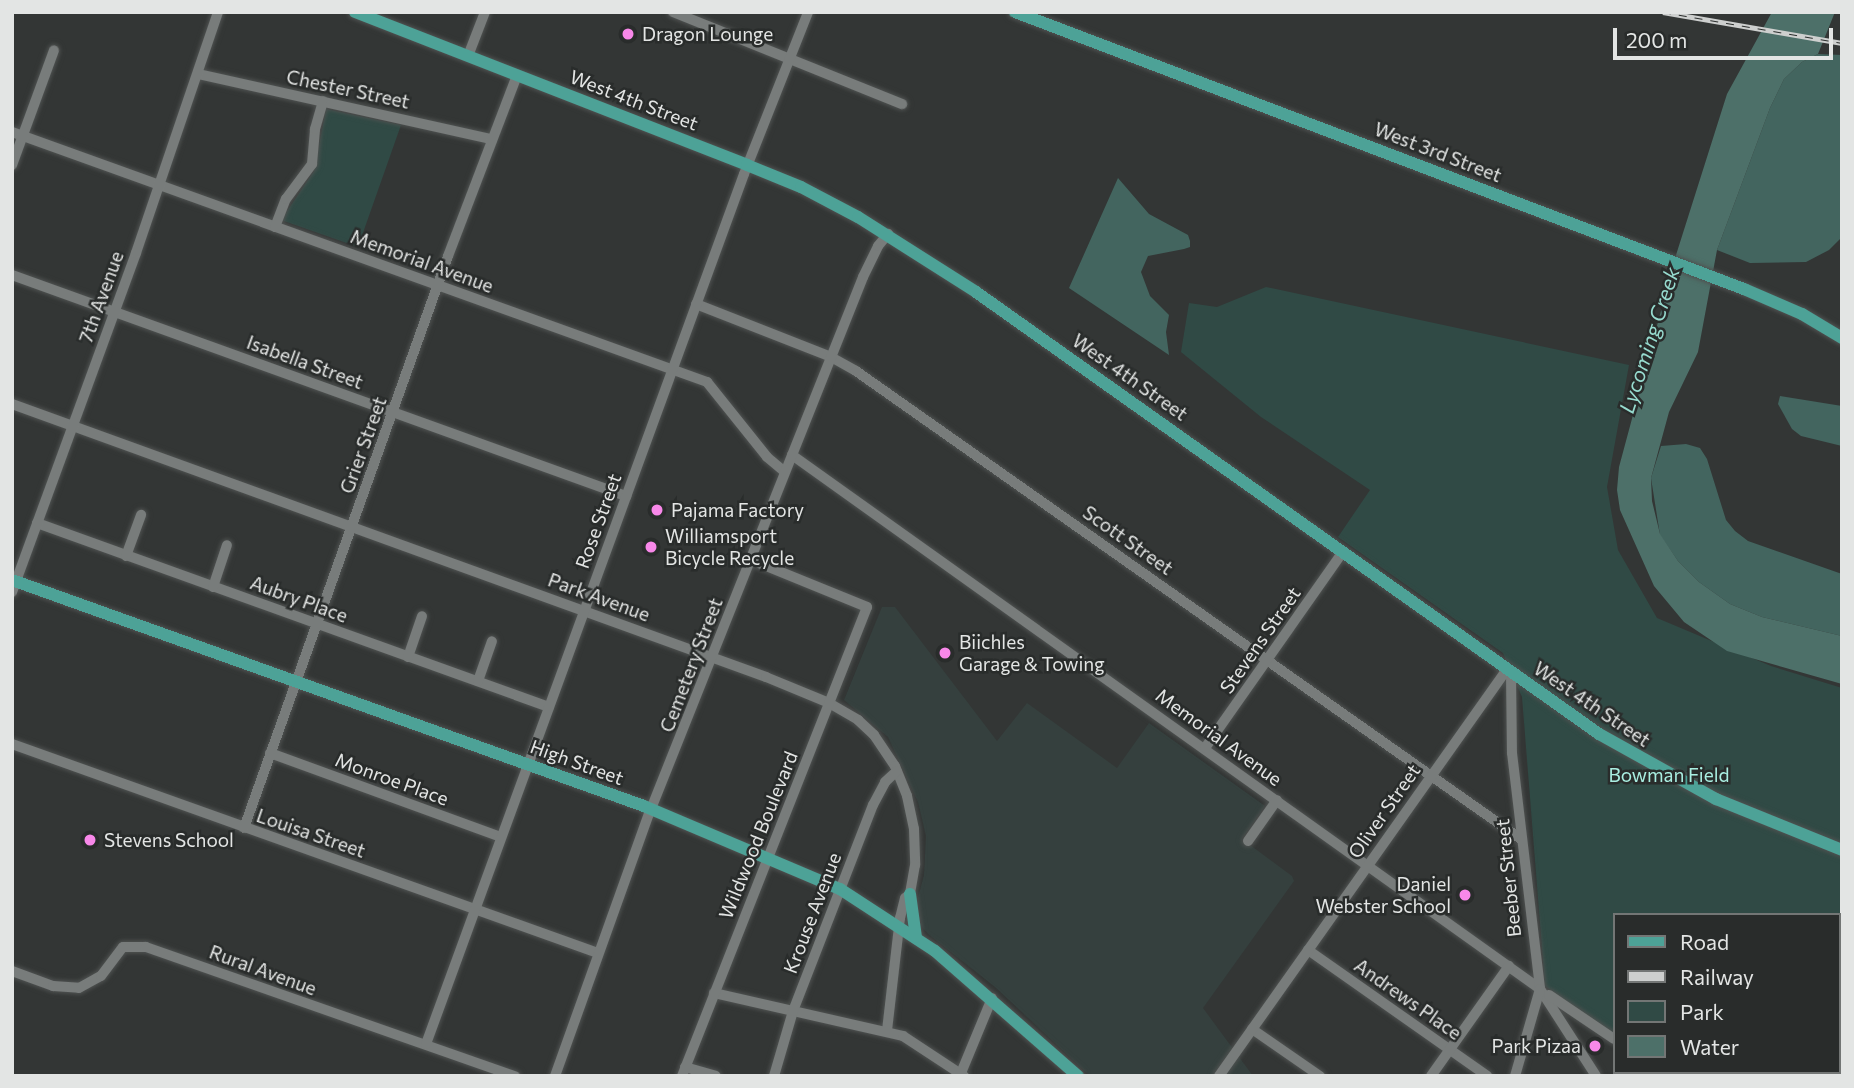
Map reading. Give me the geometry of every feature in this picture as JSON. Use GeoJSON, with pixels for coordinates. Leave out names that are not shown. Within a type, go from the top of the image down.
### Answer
{"type":"FeatureCollection","features":[{"type":"Feature","properties":{"kind":"main road","name":"West 4th Street"},"geometry":{"type":"LineString","coordinates":[[355,12],[747,164],[801,187],[888,234],[984,298],[1575,719],[1660,771],[1752,816],[1842,850]]}},
{"type":"Feature","properties":{"kind":"main road","name":"West 3rd Street"},"geometry":{"type":"LineString","coordinates":[[1015,12],[1744,289],[1802,314],[1842,338]]}},
{"type":"Feature","properties":{"kind":"main road","name":"High Street"},"geometry":{"type":"LineString","coordinates":[[14,584],[296,681],[651,809],[841,889],[916,937],[992,998],[1078,1076]]}},
{"type":"Feature","properties":{"kind":"main road"},"geometry":{"type":"LineString","coordinates":[[909,894],[916,937]]}},
{"type":"Feature","properties":{"kind":"street","name":"7th Avenue"},"geometry":{"type":"LineString","coordinates":[[14,584],[114,312],[218,12]]}},
{"type":"Feature","properties":{"kind":"street"},"geometry":{"type":"LineString","coordinates":[[468,56],[485,12]]}},
{"type":"Feature","properties":{"kind":"street"},"geometry":{"type":"LineString","coordinates":[[673,12],[902,104]]}},
{"type":"Feature","properties":{"kind":"street","name":"Rose Street"},"geometry":{"type":"LineString","coordinates":[[426,1044],[747,164],[808,12]]}},
{"type":"Feature","properties":{"kind":"street"},"geometry":{"type":"LineString","coordinates":[[12,165],[18,134],[54,50]]}},
{"type":"Feature","properties":{"kind":"street","name":"Chester Street"},"geometry":{"type":"LineString","coordinates":[[198,74],[491,139]]}},
{"type":"Feature","properties":{"kind":"street","name":"Grier Street"},"geometry":{"type":"LineString","coordinates":[[244,828],[491,139],[517,75]]}},
{"type":"Feature","properties":{"kind":"street"},"geometry":{"type":"LineString","coordinates":[[275,227],[286,199],[312,164],[315,129],[323,101]]}},
{"type":"Feature","properties":{"kind":"street","name":"Memorial Avenue"},"geometry":{"type":"LineString","coordinates":[[18,134],[707,382],[767,457],[785,472]]}},
{"type":"Feature","properties":{"kind":"street","name":"Cemetery Street"},"geometry":{"type":"LineString","coordinates":[[555,1076],[651,809],[872,257],[888,234]]}},
{"type":"Feature","properties":{"kind":"street","name":"Isabella Street"},"geometry":{"type":"LineString","coordinates":[[12,275],[626,496]]}},
{"type":"Feature","properties":{"kind":"street","name":"Scott Street"},"geometry":{"type":"LineString","coordinates":[[696,304],[831,357],[921,415],[1521,838]]}},
{"type":"Feature","properties":{"kind":"street","name":"Park Avenue"},"geometry":{"type":"LineString","coordinates":[[12,404],[713,657],[829,703],[864,725],[883,746],[897,771],[914,830],[915,865],[909,894],[905,898],[887,1031]]}},
{"type":"Feature","properties":{"kind":"street","name":"Memorial Avenue"},"geometry":{"type":"LineString","coordinates":[[792,455],[1540,989],[1596,1076]]}},
{"type":"Feature","properties":{"kind":"street"},"geometry":{"type":"LineString","coordinates":[[127,556],[141,515]]}},
{"type":"Feature","properties":{"kind":"street","name":"Aubry Place"},"geometry":{"type":"LineString","coordinates":[[37,523],[549,707]]}},
{"type":"Feature","properties":{"kind":"street"},"geometry":{"type":"LineString","coordinates":[[213,587],[226,547]]}},
{"type":"Feature","properties":{"kind":"street","name":"Stevens Street"},"geometry":{"type":"LineString","coordinates":[[1205,748],[1343,552]]}},
{"type":"Feature","properties":{"kind":"street","name":"Wildwood Boulevard"},"geometry":{"type":"LineString","coordinates":[[684,1072],[867,607],[751,560]]}},
{"type":"Feature","properties":{"kind":"street"},"geometry":{"type":"LineString","coordinates":[[408,657],[422,616]]}},
{"type":"Feature","properties":{"kind":"street"},"geometry":{"type":"LineString","coordinates":[[478,681],[492,641]]}},
{"type":"Feature","properties":{"kind":"street","name":"Oliver Street"},"geometry":{"type":"LineString","coordinates":[[1219,1076],[1367,865],[1508,672]]}},
{"type":"Feature","properties":{"kind":"street","name":"Beeber Street"},"geometry":{"type":"LineString","coordinates":[[1508,672],[1512,753],[1540,989],[1515,1076]]}},
{"type":"Feature","properties":{"kind":"street","name":"Louisa Street"},"geometry":{"type":"LineString","coordinates":[[12,744],[598,953]]}},
{"type":"Feature","properties":{"kind":"street","name":"Monroe Place"},"geometry":{"type":"LineString","coordinates":[[270,754],[501,837]]}},
{"type":"Feature","properties":{"kind":"street","name":"Krouse Avenue"},"geometry":{"type":"LineString","coordinates":[[774,1076],[793,1011],[877,794],[897,771]]}},
{"type":"Feature","properties":{"kind":"street"},"geometry":{"type":"LineString","coordinates":[[1248,841],[1277,800]]}},
{"type":"Feature","properties":{"kind":"street","name":"Rural Avenue"},"geometry":{"type":"LineString","coordinates":[[12,971],[53,986],[79,988],[102,976],[123,947],[146,947],[515,1076]]}},
{"type":"Feature","properties":{"kind":"street","name":"Andrews Place"},"geometry":{"type":"LineString","coordinates":[[1308,950],[1487,1076]]}},
{"type":"Feature","properties":{"kind":"street"},"geometry":{"type":"LineString","coordinates":[[1431,1076],[1509,966]]}},
{"type":"Feature","properties":{"kind":"street"},"geometry":{"type":"LineString","coordinates":[[1540,989],[1612,1038]]}},
{"type":"Feature","properties":{"kind":"street"},"geometry":{"type":"LineString","coordinates":[[714,993],[887,1031],[920,1045],[963,1074],[992,998]]}},
{"type":"Feature","properties":{"kind":"street"},"geometry":{"type":"LineString","coordinates":[[1252,1029],[1320,1076]]}},
{"type":"Feature","properties":{"kind":"street"},"geometry":{"type":"LineString","coordinates":[[684,1072],[716,1076]]}},
{"type":"Feature","properties":{"kind":"shaded area"},"geometry":{"type":"Polygon","coordinates":[[[1818,54],[1842,55],[1842,237],[1829,250],[1806,262],[1750,263],[1717,250],[1770,108],[1784,79],[1802,62],[1818,54]]]}},
{"type":"Feature","properties":{"kind":"shaded area"},"geometry":{"type":"Polygon","coordinates":[[[1118,178],[1149,214],[1188,235],[1190,241],[1190,247],[1148,256],[1141,272],[1150,296],[1169,315],[1166,332],[1169,355],[1069,288],[1118,178]]]}},
{"type":"Feature","properties":{"kind":"shaded area"},"geometry":{"type":"Polygon","coordinates":[[[1780,396],[1842,406],[1842,446],[1801,436],[1792,429],[1778,404],[1780,396]]]}},
{"type":"Feature","properties":{"kind":"shaded area"},"geometry":{"type":"Polygon","coordinates":[[[1686,444],[1700,448],[1707,459],[1726,520],[1735,531],[1748,541],[1842,574],[1842,636],[1762,617],[1730,604],[1699,582],[1678,561],[1660,535],[1651,478],[1661,446],[1686,444]]]}},
{"type":"Feature","properties":{"kind":"shaded area"},"geometry":{"type":"Polygon","coordinates":[[[882,607],[895,607],[997,741],[1027,703],[1117,768],[1149,723],[1265,806],[1242,839],[1292,876],[1294,881],[1203,1008],[1253,1076],[1090,1076],[995,987],[928,934],[918,922],[916,905],[924,875],[926,836],[918,802],[888,737],[844,700],[882,607]]]}},
{"type":"Feature","properties":{"kind":"green space"},"geometry":{"type":"Polygon","coordinates":[[[326,109],[401,125],[358,247],[281,220],[314,171],[326,109]]]}},
{"type":"Feature","properties":{"kind":"green space","name":"Bowman Field"},"geometry":{"type":"Polygon","coordinates":[[[1266,287],[1629,365],[1607,487],[1618,550],[1657,618],[1771,666],[1842,688],[1842,1076],[1670,1074],[1840,1074],[1840,913],[1612,913],[1612,1034],[1545,986],[1522,697],[1503,653],[1338,537],[1370,490],[1261,417],[1181,352],[1189,303],[1217,307],[1266,287]]]}},
{"type":"Feature","properties":{"kind":"water"},"geometry":{"type":"Polygon","coordinates":[[[1772,12],[1835,12],[1818,54],[1802,62],[1784,79],[1770,108],[1717,250],[1698,352],[1669,412],[1651,478],[1652,501],[1660,534],[1678,561],[1699,582],[1730,604],[1762,617],[1842,636],[1842,684],[1727,651],[1684,622],[1654,586],[1620,510],[1617,490],[1619,467],[1676,255],[1727,94],[1772,12]]]}},
{"type":"Feature","properties":{"kind":"railway"},"geometry":{"type":"LineString","coordinates":[[1663,12],[1842,43]]}},
{"type":"Feature","properties":{"kind":"place","name":"Dragon Lounge"},"geometry":{"type":"Point","coordinates":[628,34]}},
{"type":"Feature","properties":{"kind":"place","name":"Pajama Factory"},"geometry":{"type":"Point","coordinates":[657,510]}},
{"type":"Feature","properties":{"kind":"place","name":"Williamsport Bicycle Recycle"},"geometry":{"type":"Point","coordinates":[651,547]}},
{"type":"Feature","properties":{"kind":"place","name":"Biichles Garage & Towing"},"geometry":{"type":"Point","coordinates":[945,653]}},
{"type":"Feature","properties":{"kind":"place","name":"Stevens School"},"geometry":{"type":"Point","coordinates":[90,840]}},
{"type":"Feature","properties":{"kind":"place","name":"Daniel Webster School"},"geometry":{"type":"Point","coordinates":[1465,895]}},
{"type":"Feature","properties":{"kind":"place","name":"Park Pizaa"},"geometry":{"type":"Point","coordinates":[1595,1046]}},
{"type":"Feature","properties":{"kind":"water label","name":"Lycoming Creek"},"geometry":{"type":"Point","coordinates":[1649,340]}}]}
